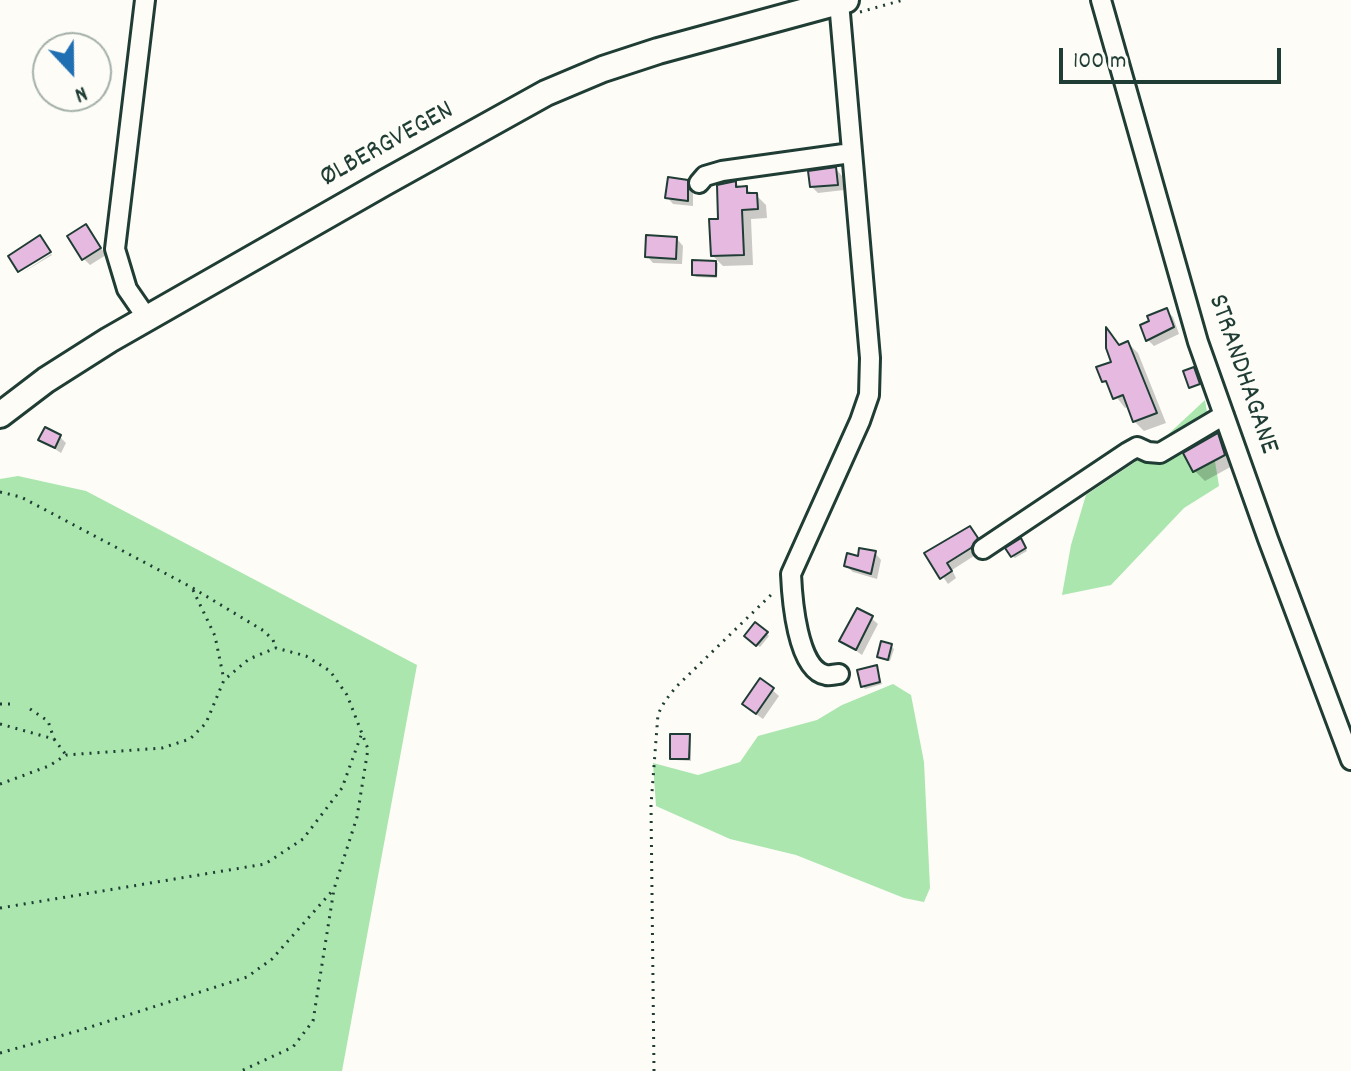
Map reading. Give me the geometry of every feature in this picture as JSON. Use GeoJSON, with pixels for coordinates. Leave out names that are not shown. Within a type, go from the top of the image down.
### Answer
{"type":"FeatureCollection","features":[{"type":"Feature","properties":{"kind":"main road","name":"ØLBERGVEGEN"},"geometry":{"type":"LineString","coordinates":[[0,415],[46,380],[147,318],[546,93],[603,69],[658,51],[842,6]]}},
{"type":"Feature","properties":{"kind":"street"},"geometry":{"type":"LineString","coordinates":[[145,0],[115,249],[127,289],[147,318]]}},
{"type":"Feature","properties":{"kind":"street","name":"STRANDHAGANE"},"geometry":{"type":"LineString","coordinates":[[1101,0],[1198,342],[1351,760]]}},
{"type":"Feature","properties":{"kind":"street"},"geometry":{"type":"LineString","coordinates":[[839,674],[825,675],[817,671],[801,645],[792,606],[791,574],[869,395],[870,358],[851,153],[842,6]]}},
{"type":"Feature","properties":{"kind":"street"},"geometry":{"type":"LineString","coordinates":[[699,183],[705,176],[722,171],[851,153]]}},
{"type":"Feature","properties":{"kind":"street"},"geometry":{"type":"LineString","coordinates":[[983,549],[1128,452],[1137,447],[1160,453],[1224,415]]}},
{"type":"Feature","properties":{"kind":"path"},"geometry":{"type":"LineString","coordinates":[[842,6],[903,0]]}},
{"type":"Feature","properties":{"kind":"path"},"geometry":{"type":"LineString","coordinates":[[0,492],[21,497],[191,587],[264,631],[276,648]]}},
{"type":"Feature","properties":{"kind":"path"},"geometry":{"type":"LineString","coordinates":[[654,1071],[651,805],[658,714],[676,687],[791,574]]}},
{"type":"Feature","properties":{"kind":"path"},"geometry":{"type":"LineString","coordinates":[[191,587],[215,636],[224,680]]}},
{"type":"Feature","properties":{"kind":"path"},"geometry":{"type":"LineString","coordinates":[[0,784],[49,766],[66,755],[162,748],[190,739],[206,723],[224,680],[249,659],[276,648],[306,656],[330,671],[347,695],[368,749],[357,817],[334,889],[313,1021],[293,1047],[241,1071]]}},
{"type":"Feature","properties":{"kind":"path"},"geometry":{"type":"LineString","coordinates":[[0,704],[13,704]]}},
{"type":"Feature","properties":{"kind":"path"},"geometry":{"type":"LineString","coordinates":[[30,709],[48,721],[54,739],[66,755]]}},
{"type":"Feature","properties":{"kind":"path"},"geometry":{"type":"LineString","coordinates":[[0,724],[54,739]]}},
{"type":"Feature","properties":{"kind":"path"},"geometry":{"type":"LineString","coordinates":[[0,908],[265,864],[303,839],[342,788],[363,730]]}},
{"type":"Feature","properties":{"kind":"path"},"geometry":{"type":"LineString","coordinates":[[0,1053],[247,977],[272,959],[334,889]]}},
{"type":"Feature","properties":{"kind":"green space"},"geometry":{"type":"Polygon","coordinates":[[[1205,400],[1219,486],[1184,508],[1111,585],[1062,595],[1071,545],[1086,495],[1147,454],[1205,400]]]}},
{"type":"Feature","properties":{"kind":"green space"},"geometry":{"type":"Polygon","coordinates":[[[18,476],[86,491],[417,665],[342,1071],[0,1071],[0,479],[18,476]]]}},
{"type":"Feature","properties":{"kind":"green space"},"geometry":{"type":"Polygon","coordinates":[[[893,684],[911,695],[924,762],[930,888],[924,902],[904,898],[796,855],[730,839],[656,806],[653,763],[698,775],[740,762],[758,736],[817,720],[842,705],[893,684]]]}},
{"type":"Feature","properties":{"kind":"building"},"geometry":{"type":"Polygon","coordinates":[[[836,167],[838,185],[810,187],[808,171],[836,167]]]}},
{"type":"Feature","properties":{"kind":"building"},"geometry":{"type":"Polygon","coordinates":[[[668,177],[688,180],[688,201],[665,198],[668,177]]]}},
{"type":"Feature","properties":{"kind":"building"},"geometry":{"type":"Polygon","coordinates":[[[736,181],[736,187],[747,186],[747,193],[757,193],[758,209],[742,210],[744,255],[711,256],[709,219],[718,219],[717,185],[736,181]]]}},
{"type":"Feature","properties":{"kind":"building"},"geometry":{"type":"Polygon","coordinates":[[[86,224],[101,248],[82,260],[67,236],[86,224]]]}},
{"type":"Feature","properties":{"kind":"building"},"geometry":{"type":"Polygon","coordinates":[[[40,235],[51,252],[18,272],[8,256],[40,235]]]}},
{"type":"Feature","properties":{"kind":"building"},"geometry":{"type":"Polygon","coordinates":[[[646,235],[677,237],[676,259],[645,257],[646,235]]]}},
{"type":"Feature","properties":{"kind":"building"},"geometry":{"type":"Polygon","coordinates":[[[692,260],[716,261],[716,276],[692,275],[692,260]]]}},
{"type":"Feature","properties":{"kind":"building"},"geometry":{"type":"Polygon","coordinates":[[[1167,308],[1174,327],[1146,341],[1140,325],[1149,321],[1147,316],[1167,308]]]}},
{"type":"Feature","properties":{"kind":"building"},"geometry":{"type":"Polygon","coordinates":[[[1106,327],[1119,345],[1128,341],[1157,413],[1133,422],[1123,395],[1113,399],[1106,381],[1102,382],[1096,367],[1111,362],[1106,348],[1106,327]]]}},
{"type":"Feature","properties":{"kind":"building"},"geometry":{"type":"Polygon","coordinates":[[[1194,367],[1200,384],[1189,388],[1183,371],[1194,367]]]}},
{"type":"Feature","properties":{"kind":"building"},"geometry":{"type":"Polygon","coordinates":[[[45,427],[61,435],[55,448],[38,440],[45,427]]]}},
{"type":"Feature","properties":{"kind":"building"},"geometry":{"type":"Polygon","coordinates":[[[1218,433],[1225,455],[1193,472],[1183,453],[1218,433]]]}},
{"type":"Feature","properties":{"kind":"building"},"geometry":{"type":"Polygon","coordinates":[[[970,526],[978,538],[971,548],[947,563],[952,571],[940,579],[924,553],[970,526]]]}},
{"type":"Feature","properties":{"kind":"building"},"geometry":{"type":"Polygon","coordinates":[[[1021,538],[1026,548],[1011,557],[1005,548],[1021,538]]]}},
{"type":"Feature","properties":{"kind":"building"},"geometry":{"type":"Polygon","coordinates":[[[859,548],[876,551],[871,574],[844,566],[847,553],[858,556],[859,548]]]}},
{"type":"Feature","properties":{"kind":"building"},"geometry":{"type":"Polygon","coordinates":[[[857,608],[873,616],[856,650],[839,641],[857,608]]]}},
{"type":"Feature","properties":{"kind":"building"},"geometry":{"type":"Polygon","coordinates":[[[755,622],[768,632],[756,646],[744,636],[755,622]]]}},
{"type":"Feature","properties":{"kind":"building"},"geometry":{"type":"Polygon","coordinates":[[[881,641],[892,644],[888,660],[877,657],[881,641]]]}},
{"type":"Feature","properties":{"kind":"building"},"geometry":{"type":"Polygon","coordinates":[[[877,665],[880,682],[861,687],[857,670],[877,665]]]}},
{"type":"Feature","properties":{"kind":"building"},"geometry":{"type":"Polygon","coordinates":[[[760,678],[774,688],[756,714],[742,704],[760,678]]]}},
{"type":"Feature","properties":{"kind":"building"},"geometry":{"type":"Polygon","coordinates":[[[670,734],[690,734],[689,759],[670,759],[670,734]]]}}]}
